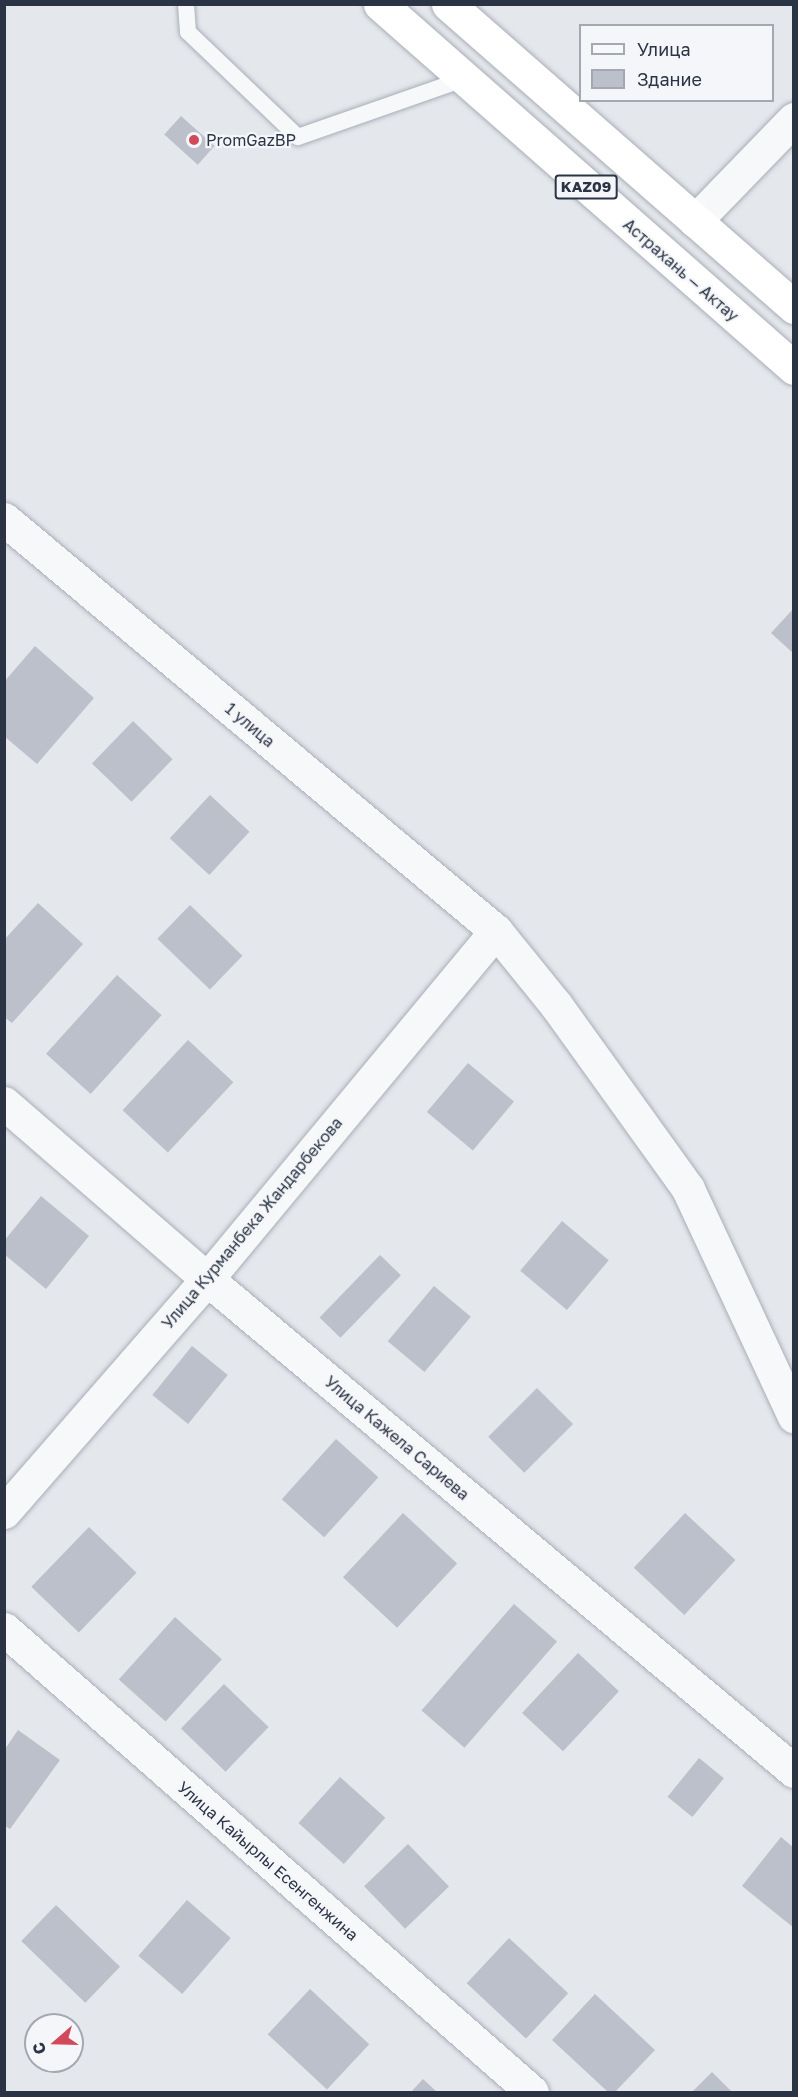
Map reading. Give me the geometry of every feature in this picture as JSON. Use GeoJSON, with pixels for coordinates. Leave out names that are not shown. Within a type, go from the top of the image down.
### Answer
{"type":"FeatureCollection","features":[{"type":"Feature","properties":{"kind":"highway","name":"Астрахань — Актау"},"geometry":{"type":"LineString","coordinates":[[380,4],[794,368]]}},
{"type":"Feature","properties":{"kind":"highway","name":"KAZ09"},"geometry":{"type":"LineString","coordinates":[[448,4],[794,307]]}},
{"type":"Feature","properties":{"kind":"street"},"geometry":{"type":"LineString","coordinates":[[695,221],[794,119]]}},
{"type":"Feature","properties":{"kind":"street","name":"1 улица"},"geometry":{"type":"LineString","coordinates":[[4,519],[496,931],[556,1005],[688,1189],[794,1416]]}},
{"type":"Feature","properties":{"kind":"street","name":"Улица Курманбека Жандарбекова"},"geometry":{"type":"LineString","coordinates":[[4,1512],[207,1279],[496,931]]}},
{"type":"Feature","properties":{"kind":"street","name":"Улица Кажела Сариева"},"geometry":{"type":"LineString","coordinates":[[4,1103],[207,1279],[794,1771]]}},
{"type":"Feature","properties":{"kind":"street","name":"Улица Кайырлы Есенгенжина"},"geometry":{"type":"LineString","coordinates":[[4,1629],[532,2092]]}},
{"type":"Feature","properties":{"kind":"lane"},"geometry":{"type":"LineString","coordinates":[[186,4],[188,32],[298,137],[464,80]]}},
{"type":"Feature","properties":{"kind":"building"},"geometry":{"type":"Polygon","coordinates":[[[181,116],[214,146],[198,165],[164,135],[181,116]]]}},
{"type":"Feature","properties":{"kind":"building"},"geometry":{"type":"Polygon","coordinates":[[[794,608],[794,654],[771,633],[794,608]]]}},
{"type":"Feature","properties":{"kind":"building"},"geometry":{"type":"Polygon","coordinates":[[[35,646],[94,698],[37,764],[4,736],[4,682],[35,646]]]}},
{"type":"Feature","properties":{"kind":"building"},"geometry":{"type":"Polygon","coordinates":[[[133,721],[173,759],[132,802],[92,763],[133,721]]]}},
{"type":"Feature","properties":{"kind":"building"},"geometry":{"type":"Polygon","coordinates":[[[210,795],[249,832],[209,875],[170,838],[210,795]]]}},
{"type":"Feature","properties":{"kind":"building"},"geometry":{"type":"Polygon","coordinates":[[[38,903],[83,944],[12,1023],[4,1017],[4,940],[38,903]]]}},
{"type":"Feature","properties":{"kind":"building"},"geometry":{"type":"Polygon","coordinates":[[[190,905],[243,956],[210,990],[157,939],[190,905]]]}},
{"type":"Feature","properties":{"kind":"building"},"geometry":{"type":"Polygon","coordinates":[[[117,975],[162,1015],[91,1094],[46,1054],[117,975]]]}},
{"type":"Feature","properties":{"kind":"building"},"geometry":{"type":"Polygon","coordinates":[[[188,1040],[233,1082],[168,1152],[123,1110],[188,1040]]]}},
{"type":"Feature","properties":{"kind":"building"},"geometry":{"type":"Polygon","coordinates":[[[468,1063],[514,1102],[473,1151],[427,1112],[468,1063]]]}},
{"type":"Feature","properties":{"kind":"building"},"geometry":{"type":"Polygon","coordinates":[[[41,1196],[89,1236],[46,1289],[4,1254],[4,1241],[41,1196]]]}},
{"type":"Feature","properties":{"kind":"building"},"geometry":{"type":"Polygon","coordinates":[[[562,1221],[609,1260],[567,1310],[520,1271],[562,1221]]]}},
{"type":"Feature","properties":{"kind":"building"},"geometry":{"type":"Polygon","coordinates":[[[380,1255],[401,1275],[340,1338],[320,1318],[380,1255]]]}},
{"type":"Feature","properties":{"kind":"building"},"geometry":{"type":"Polygon","coordinates":[[[434,1286],[471,1317],[424,1372],[388,1341],[434,1286]]]}},
{"type":"Feature","properties":{"kind":"building"},"geometry":{"type":"Polygon","coordinates":[[[192,1346],[228,1375],[188,1424],[152,1395],[192,1346]]]}},
{"type":"Feature","properties":{"kind":"building"},"geometry":{"type":"Polygon","coordinates":[[[537,1388],[573,1424],[524,1473],[488,1437],[537,1388]]]}},
{"type":"Feature","properties":{"kind":"building"},"geometry":{"type":"Polygon","coordinates":[[[336,1439],[378,1477],[324,1537],[282,1499],[336,1439]]]}},
{"type":"Feature","properties":{"kind":"building"},"geometry":{"type":"Polygon","coordinates":[[[403,1513],[457,1563],[397,1628],[343,1577],[403,1513]]]}},
{"type":"Feature","properties":{"kind":"building"},"geometry":{"type":"Polygon","coordinates":[[[685,1513],[735,1560],[684,1615],[634,1568],[685,1513]]]}},
{"type":"Feature","properties":{"kind":"building"},"geometry":{"type":"Polygon","coordinates":[[[89,1527],[136,1573],[79,1633],[31,1587],[89,1527]]]}},
{"type":"Feature","properties":{"kind":"building"},"geometry":{"type":"Polygon","coordinates":[[[514,1604],[557,1641],[465,1748],[421,1710],[514,1604]]]}},
{"type":"Feature","properties":{"kind":"building"},"geometry":{"type":"Polygon","coordinates":[[[175,1617],[222,1659],[166,1722],[119,1679],[175,1617]]]}},
{"type":"Feature","properties":{"kind":"building"},"geometry":{"type":"Polygon","coordinates":[[[578,1653],[619,1691],[563,1751],[522,1713],[578,1653]]]}},
{"type":"Feature","properties":{"kind":"building"},"geometry":{"type":"Polygon","coordinates":[[[224,1684],[269,1727],[226,1772],[181,1729],[224,1684]]]}},
{"type":"Feature","properties":{"kind":"building"},"geometry":{"type":"Polygon","coordinates":[[[18,1730],[60,1760],[10,1829],[5,1826],[5,1749],[18,1730]]]}},
{"type":"Feature","properties":{"kind":"building"},"geometry":{"type":"Polygon","coordinates":[[[699,1758],[724,1778],[692,1817],[668,1797],[699,1758]]]}},
{"type":"Feature","properties":{"kind":"building"},"geometry":{"type":"Polygon","coordinates":[[[340,1777],[385,1818],[344,1864],[299,1823],[340,1777]]]}},
{"type":"Feature","properties":{"kind":"building"},"geometry":{"type":"Polygon","coordinates":[[[781,1837],[794,1848],[794,1928],[742,1886],[781,1837]]]}},
{"type":"Feature","properties":{"kind":"building"},"geometry":{"type":"Polygon","coordinates":[[[408,1844],[449,1886],[405,1929],[364,1886],[408,1844]]]}},
{"type":"Feature","properties":{"kind":"building"},"geometry":{"type":"Polygon","coordinates":[[[187,1900],[231,1938],[182,1994],[138,1956],[187,1900]]]}},
{"type":"Feature","properties":{"kind":"building"},"geometry":{"type":"Polygon","coordinates":[[[56,1905],[120,1967],[85,2003],[21,1941],[56,1905]]]}},
{"type":"Feature","properties":{"kind":"building"},"geometry":{"type":"Polygon","coordinates":[[[509,1938],[568,1993],[526,2039],[467,1983],[509,1938]]]}},
{"type":"Feature","properties":{"kind":"building"},"geometry":{"type":"Polygon","coordinates":[[[310,1989],[369,2044],[327,2090],[268,2034],[310,1989]]]}},
{"type":"Feature","properties":{"kind":"building"},"geometry":{"type":"Polygon","coordinates":[[[595,1994],[655,2050],[615,2092],[608,2092],[552,2040],[595,1994]]]}},
{"type":"Feature","properties":{"kind":"building"},"geometry":{"type":"Polygon","coordinates":[[[712,2072],[732,2092],[692,2092],[712,2072]]]}},
{"type":"Feature","properties":{"kind":"building"},"geometry":{"type":"Polygon","coordinates":[[[423,2079],[437,2092],[411,2092],[423,2079]]]}},
{"type":"Feature","properties":{"kind":"place","name":"PromGazBP"},"geometry":{"type":"Point","coordinates":[194,140]}}]}
